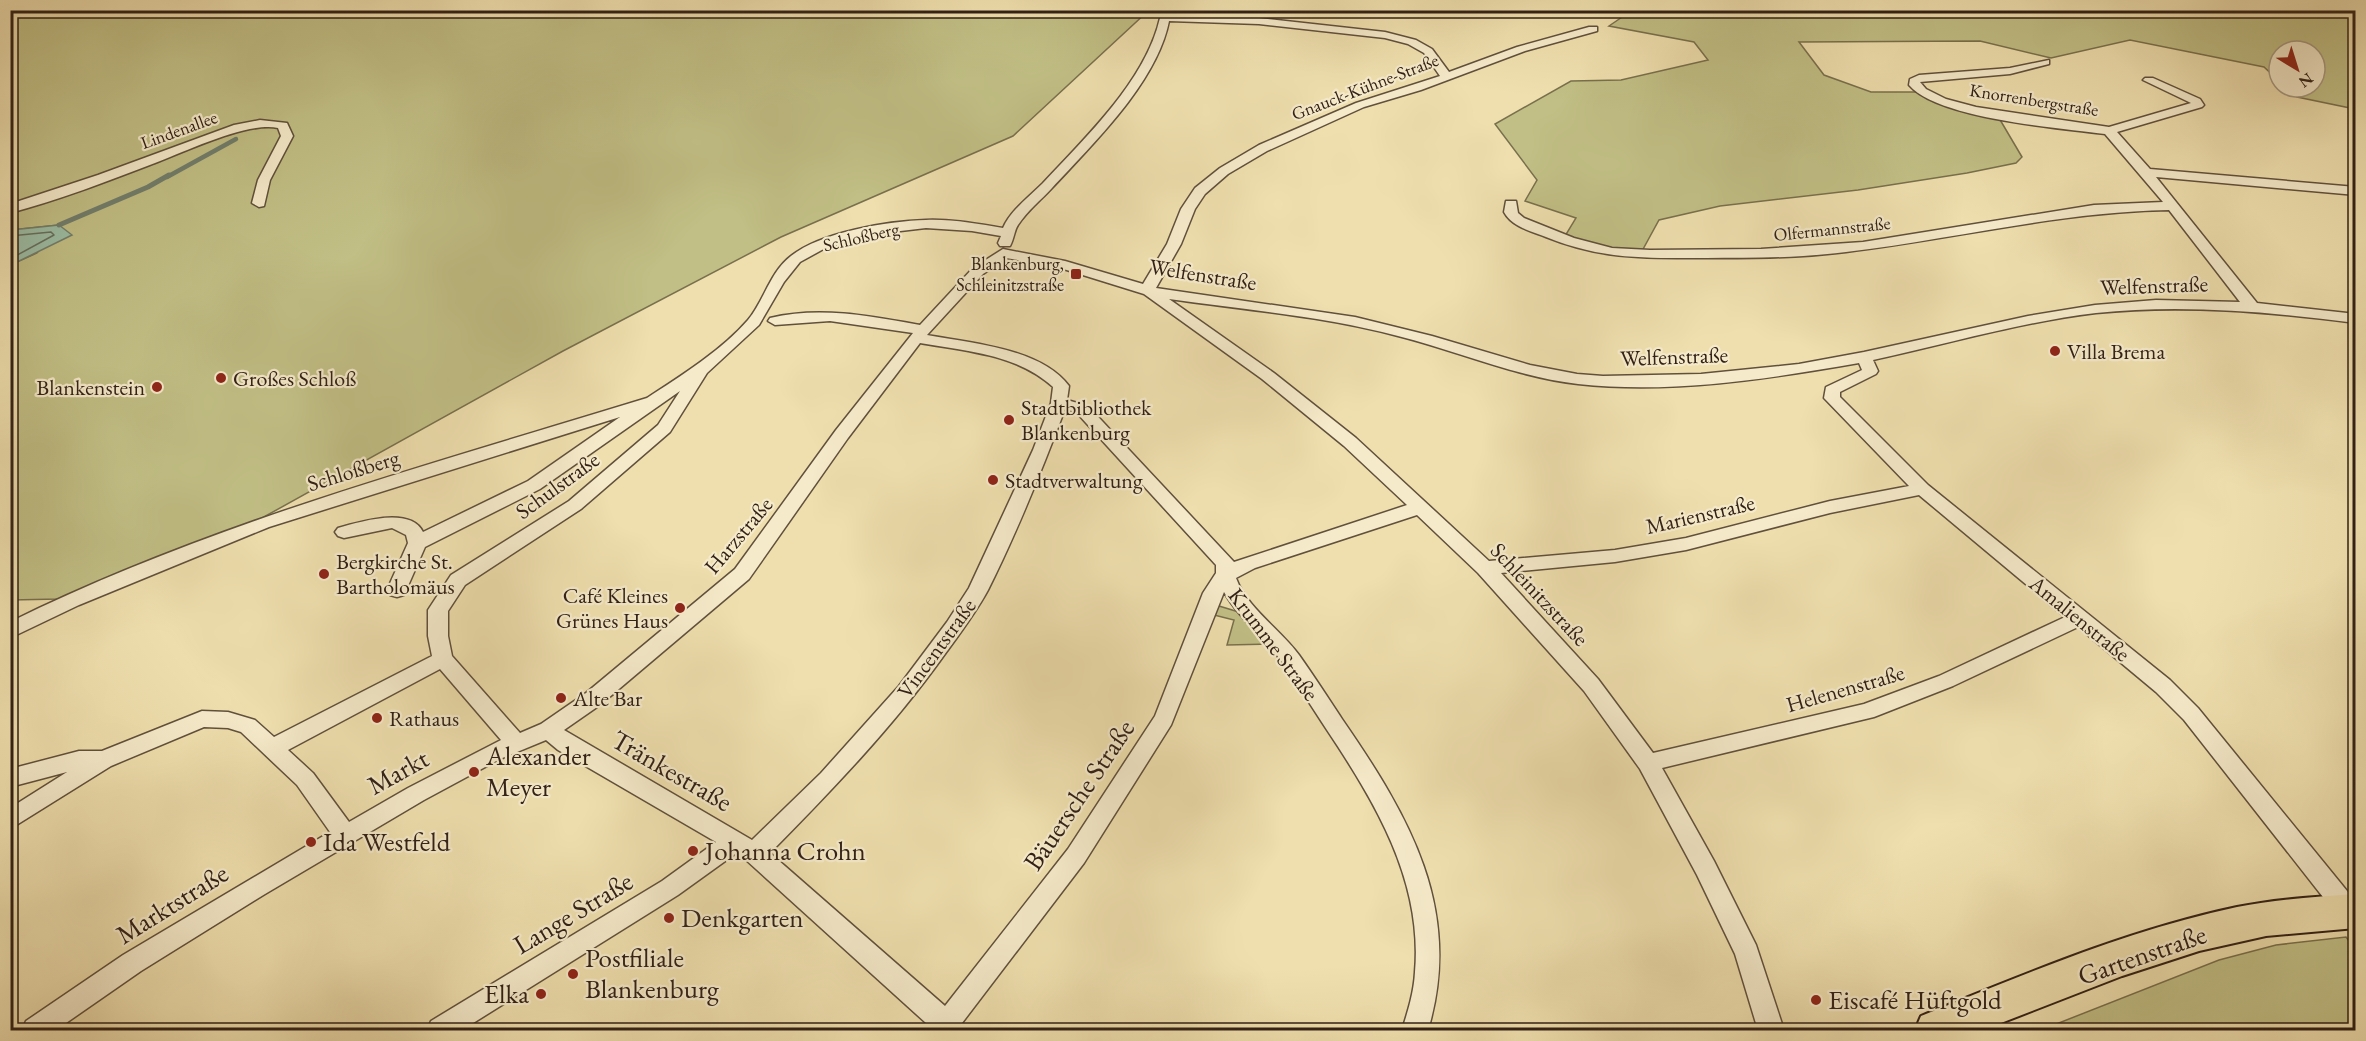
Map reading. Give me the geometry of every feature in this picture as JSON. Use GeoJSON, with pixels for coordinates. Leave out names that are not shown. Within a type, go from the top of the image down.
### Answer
{"type":"FeatureCollection","features":[{"type":"Feature","properties":{"kind":"main road","name":"Gartenstraße"},"geometry":{"type":"LineString","coordinates":[[1935,1030],[2158,946],[2238,924],[2298,915],[2352,911]]}},
{"type":"Feature","properties":{"kind":"street"},"geometry":{"type":"LineString","coordinates":[[1003,254],[1011,225],[1100,127],[1133,86],[1159,42],[1165,28],[1165,18],[1259,21],[1385,35],[1412,42],[1428,51],[1446,76]]}},
{"type":"Feature","properties":{"kind":"street","name":"Gnauck-Kühne-Straße"},"geometry":{"type":"LineString","coordinates":[[1147,290],[1174,244],[1200,191],[1224,171],[1263,148],[1328,118],[1521,49],[1593,29]]}},
{"type":"Feature","properties":{"kind":"street","name":"Knorrenbergstraße"},"geometry":{"type":"LineString","coordinates":[[2045,62],[2010,71],[1919,78],[1914,81],[1914,85],[1922,92],[1942,101],[1967,108],[2001,116],[2109,131],[2198,105],[2196,101],[2149,80]]}},
{"type":"Feature","properties":{"kind":"street","name":"Lindenallee"},"geometry":{"type":"LineString","coordinates":[[10,209],[238,128],[256,123],[276,123],[283,126],[287,136],[264,180],[259,203]]}},
{"type":"Feature","properties":{"kind":"street","name":"Knorrenbergstraße"},"geometry":{"type":"LineString","coordinates":[[2109,131],[2146,172],[2252,307]]}},
{"type":"Feature","properties":{"kind":"street"},"geometry":{"type":"LineString","coordinates":[[2146,172],[2355,191]]}},
{"type":"Feature","properties":{"kind":"street","name":"Olfermannstraße"},"geometry":{"type":"LineString","coordinates":[[1511,204],[1510,210],[1513,217],[1519,221],[1570,242],[1599,250],[1630,254],[1804,252],[1861,246],[2027,216],[2139,206],[2172,206]]}},
{"type":"Feature","properties":{"kind":"street","name":"Schloßberg"},"geometry":{"type":"LineString","coordinates":[[725,348],[753,322],[778,280],[795,259],[824,243],[875,230],[926,224],[972,227],[1008,233]]}},
{"type":"Feature","properties":{"kind":"street","name":"Welfenstraße"},"geometry":{"type":"LineString","coordinates":[[1003,254],[1034,256],[1147,290],[1404,332],[1528,370],[1598,381],[1668,382],[1714,379],[1864,357],[2065,314],[2128,306],[2197,304],[2252,307],[2355,319]]}},
{"type":"Feature","properties":{"kind":"street","name":"Harzstraße"},"geometry":{"type":"LineString","coordinates":[[548,730],[593,699],[742,574],[842,434],[920,334],[978,271],[1003,254]]}},
{"type":"Feature","properties":{"kind":"street","name":"Schleinitzstraße"},"geometry":{"type":"LineString","coordinates":[[1147,290],[1268,376],[1350,442],[1485,568],[1591,685],[1648,763],[1706,868],[1748,953],[1771,1030]]}},
{"type":"Feature","properties":{"kind":"street"},"geometry":{"type":"LineString","coordinates":[[775,321],[789,318],[840,319],[920,334],[984,350],[1024,362],[1054,379],[1060,386],[1059,403]]}},
{"type":"Feature","properties":{"kind":"street","name":"Schulstraße"},"geometry":{"type":"LineString","coordinates":[[443,659],[438,636],[438,610],[458,580],[575,505],[655,436],[664,428],[701,370],[725,348]]}},
{"type":"Feature","properties":{"kind":"street","name":"Amalienstraße"},"geometry":{"type":"LineString","coordinates":[[1864,357],[1870,371],[1832,390],[1832,398],[1922,489],[2163,686],[2191,714],[2352,911]]}},
{"type":"Feature","properties":{"kind":"street"},"geometry":{"type":"LineString","coordinates":[[417,543],[534,485],[701,370]]}},
{"type":"Feature","properties":{"kind":"street","name":"Schloßberg"},"geometry":{"type":"LineString","coordinates":[[10,631],[72,600],[263,523],[653,401]]}},
{"type":"Feature","properties":{"kind":"street","name":"Krumme Straße"},"geometry":{"type":"LineString","coordinates":[[1059,403],[1082,409],[1218,555],[1224,563],[1224,576],[1235,596],[1277,641],[1374,780],[1394,816],[1422,892],[1427,927],[1428,966],[1415,1030]]}},
{"type":"Feature","properties":{"kind":"street","name":"Vincentstraße"},"geometry":{"type":"LineString","coordinates":[[744,848],[829,779],[898,701],[954,627],[978,590],[1041,450],[1059,403]]}},
{"type":"Feature","properties":{"kind":"street","name":"Marienstraße"},"geometry":{"type":"LineString","coordinates":[[1485,568],[1615,556],[1686,544],[1830,507],[1922,489]]}},
{"type":"Feature","properties":{"kind":"street"},"geometry":{"type":"LineString","coordinates":[[1224,576],[1248,563],[1421,507]]}},
{"type":"Feature","properties":{"kind":"street"},"geometry":{"type":"LineString","coordinates":[[345,532],[394,522],[414,531],[417,543],[396,590]]}},
{"type":"Feature","properties":{"kind":"street","name":"Bäuersche Straße"},"geometry":{"type":"LineString","coordinates":[[945,1028],[1076,856],[1164,719],[1213,593],[1224,576]]}},
{"type":"Feature","properties":{"kind":"street","name":"Schloßberg"},"geometry":{"type":"LineString","coordinates":[[10,618],[72,600]]}},
{"type":"Feature","properties":{"kind":"street","name":"Helenenstraße"},"geometry":{"type":"LineString","coordinates":[[1648,763],[1867,711],[1946,681],[2080,618]]}},
{"type":"Feature","properties":{"kind":"street"},"geometry":{"type":"LineString","coordinates":[[273,748],[443,659],[516,743],[548,730]]}},
{"type":"Feature","properties":{"kind":"street"},"geometry":{"type":"LineString","coordinates":[[10,820],[103,760],[202,719],[228,720],[248,726],[305,779],[345,836]]}},
{"type":"Feature","properties":{"kind":"street","name":"Tränkestraße"},"geometry":{"type":"LineString","coordinates":[[548,730],[566,744],[744,848],[945,1028]]}},
{"type":"Feature","properties":{"kind":"street","name":"Markt"},"geometry":{"type":"LineString","coordinates":[[345,836],[416,794],[492,753],[516,743]]}},
{"type":"Feature","properties":{"kind":"street"},"geometry":{"type":"LineString","coordinates":[[10,778],[79,760],[103,760]]}},
{"type":"Feature","properties":{"kind":"street","name":"Marktstraße"},"geometry":{"type":"LineString","coordinates":[[35,1030],[132,963],[345,836]]}},
{"type":"Feature","properties":{"kind":"street","name":"Lange Straße"},"geometry":{"type":"LineString","coordinates":[[440,1030],[669,888],[744,848]]}},
{"type":"Feature","properties":{"kind":"shaded area"},"geometry":{"type":"Polygon","coordinates":[[[11,11],[1148,11],[1013,136],[781,237],[563,351],[262,518],[59,599],[11,600],[10,265],[37,253],[59,225],[11,230],[11,11]]]}},
{"type":"Feature","properties":{"kind":"shaded area"},"geometry":{"type":"Polygon","coordinates":[[[1631,11],[2355,11],[2355,109],[2307,99],[2327,99],[2327,39],[2267,39],[2267,70],[2264,67],[2130,40],[2051,58],[1980,41],[1799,42],[1824,75],[1871,92],[1917,92],[1938,103],[1999,118],[2022,157],[2016,163],[1967,173],[1858,190],[1720,206],[1659,220],[1642,251],[1615,251],[1565,236],[1576,218],[1525,201],[1537,180],[1495,124],[1571,81],[1621,80],[1708,60],[1694,42],[1609,26],[1631,11]]]}},
{"type":"Feature","properties":{"kind":"shaded area"},"geometry":{"type":"Polygon","coordinates":[[[1219,606],[1242,613],[1273,644],[1227,645],[1234,620],[1214,615],[1219,606]]]}},
{"type":"Feature","properties":{"kind":"shaded area"},"geometry":{"type":"Polygon","coordinates":[[[2346,937],[2355,949],[2355,1030],[2041,1030],[2219,960],[2276,945],[2346,937]]]}},
{"type":"Feature","properties":{"kind":"water"},"geometry":{"type":"Polygon","coordinates":[[[59,225],[72,235],[11,265],[11,230],[59,225]]]}},
{"type":"Feature","properties":{"kind":"waterway"},"geometry":{"type":"LineString","coordinates":[[167,177],[236,139]]}},
{"type":"Feature","properties":{"kind":"waterway"},"geometry":{"type":"LineString","coordinates":[[59,225],[148,187],[169,175]]}},
{"type":"Feature","properties":{"kind":"place","name":"Blankenburg, Schleinitzstraße"},"geometry":{"type":"Point","coordinates":[1076,274]}},
{"type":"Feature","properties":{"kind":"place","name":"Villa Brema"},"geometry":{"type":"Point","coordinates":[2055,351]}},
{"type":"Feature","properties":{"kind":"place","name":"Großes Schloß"},"geometry":{"type":"Point","coordinates":[221,378]}},
{"type":"Feature","properties":{"kind":"place","name":"Blankenstein"},"geometry":{"type":"Point","coordinates":[157,387]}},
{"type":"Feature","properties":{"kind":"place","name":"Stadtbibliothek Blankenburg"},"geometry":{"type":"Point","coordinates":[1009,420]}},
{"type":"Feature","properties":{"kind":"place","name":"Stadtverwaltung"},"geometry":{"type":"Point","coordinates":[993,480]}},
{"type":"Feature","properties":{"kind":"place","name":"Bergkirche St. Bartholomäus"},"geometry":{"type":"Point","coordinates":[324,574]}},
{"type":"Feature","properties":{"kind":"place","name":"Café Kleines Grünes Haus"},"geometry":{"type":"Point","coordinates":[680,608]}},
{"type":"Feature","properties":{"kind":"place","name":"Alte Bar"},"geometry":{"type":"Point","coordinates":[561,698]}},
{"type":"Feature","properties":{"kind":"place","name":"Rathaus"},"geometry":{"type":"Point","coordinates":[377,718]}},
{"type":"Feature","properties":{"kind":"place","name":"Alexander Meyer"},"geometry":{"type":"Point","coordinates":[474,772]}},
{"type":"Feature","properties":{"kind":"place","name":"Ida Westfeld"},"geometry":{"type":"Point","coordinates":[311,842]}},
{"type":"Feature","properties":{"kind":"place","name":"Johanna Crohn"},"geometry":{"type":"Point","coordinates":[693,851]}},
{"type":"Feature","properties":{"kind":"place","name":"Denkgarten"},"geometry":{"type":"Point","coordinates":[669,918]}},
{"type":"Feature","properties":{"kind":"place","name":"Postfiliale Blankenburg"},"geometry":{"type":"Point","coordinates":[573,974]}},
{"type":"Feature","properties":{"kind":"place","name":"Elka"},"geometry":{"type":"Point","coordinates":[541,994]}},
{"type":"Feature","properties":{"kind":"place","name":"Eiscafé Hüftgold"},"geometry":{"type":"Point","coordinates":[1816,1000]}}]}
